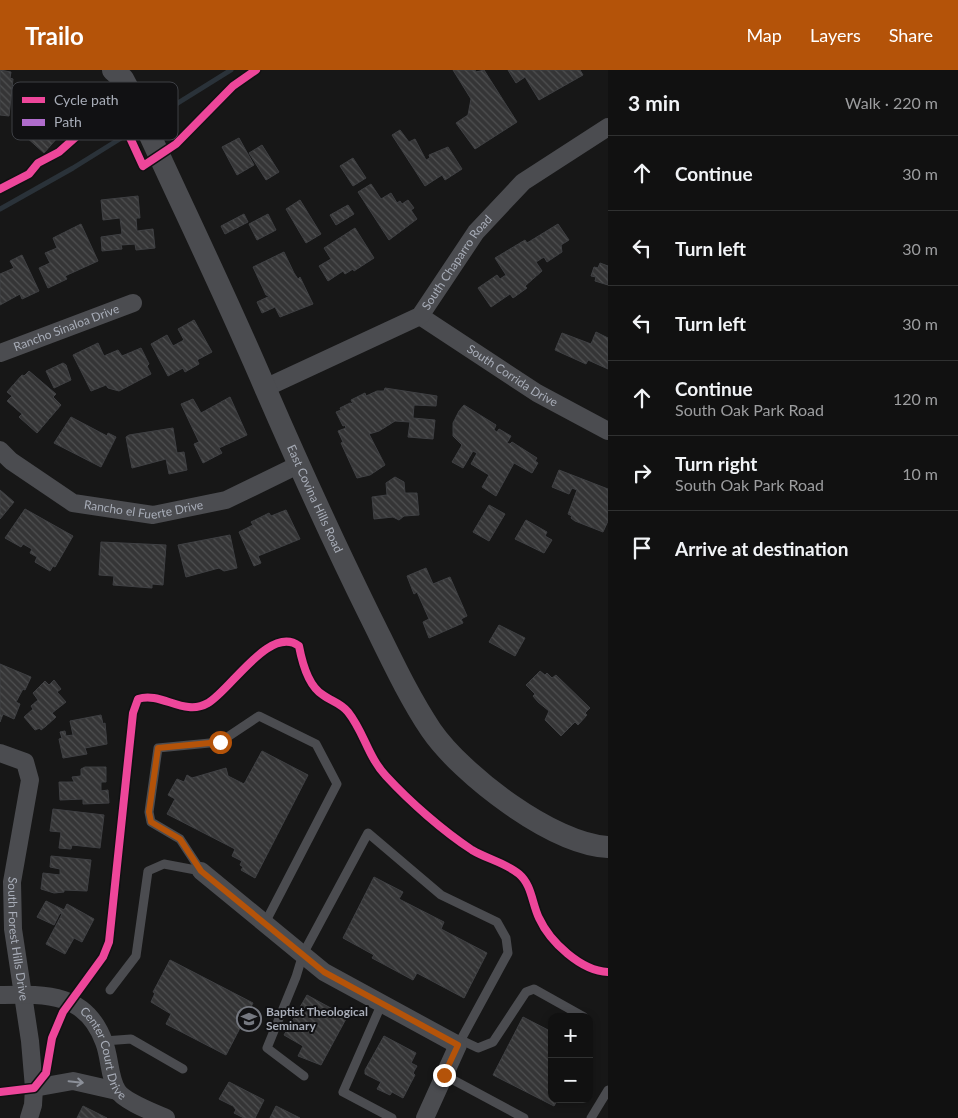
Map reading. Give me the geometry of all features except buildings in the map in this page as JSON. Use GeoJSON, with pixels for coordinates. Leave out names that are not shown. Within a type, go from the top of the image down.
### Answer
{"type":"FeatureCollection","features":[{"type":"Feature","properties":{"kind":"street","name":"East Covina Hills Road"},"geometry":{"type":"LineString","coordinates":[[113,70],[124,82]]}},
{"type":"Feature","properties":{"kind":"street","name":"South Chaparro Road"},"geometry":{"type":"LineString","coordinates":[[266,388],[420,316],[476,232],[523,182],[608,126]]}},
{"type":"Feature","properties":{"kind":"street","name":"East Covina Hills Road"},"geometry":{"type":"LineString","coordinates":[[152,140],[266,388],[298,465],[401,678],[432,731],[471,774],[516,808],[557,831],[599,847],[608,847]]}},
{"type":"Feature","properties":{"kind":"street","name":"Rancho Sinaloa Drive"},"geometry":{"type":"LineString","coordinates":[[0,353],[134,303]]}},
{"type":"Feature","properties":{"kind":"street","name":"South Corrida Drive"},"geometry":{"type":"LineString","coordinates":[[420,316],[537,394],[608,432]]}},
{"type":"Feature","properties":{"kind":"street","name":"Rancho el Fuerte Drive"},"geometry":{"type":"LineString","coordinates":[[0,450],[11,461],[73,503],[154,515],[226,500],[298,465]]}},
{"type":"Feature","properties":{"kind":"street","name":"South Forest Hills Drive"},"geometry":{"type":"LineString","coordinates":[[0,753],[25,762],[30,780],[12,882],[13,929],[21,994],[30,1041],[34,1088],[29,1118]]}},
{"type":"Feature","properties":{"kind":"street"},"geometry":{"type":"LineString","coordinates":[[201,871],[324,972],[382,1004],[459,1042],[425,1118]]}},
{"type":"Feature","properties":{"kind":"street","name":"Center Court Drive"},"geometry":{"type":"LineString","coordinates":[[0,994],[40,994],[69,1001],[84,1011],[104,1041],[117,1091],[130,1101],[159,1117]]}},
{"type":"Feature","properties":{"kind":"street"},"geometry":{"type":"LineString","coordinates":[[34,1088],[73,1081],[117,1091]]}},
{"type":"Feature","properties":{"kind":"lane"},"geometry":{"type":"LineString","coordinates":[[201,871],[180,839],[151,822],[149,812],[158,748],[220,742],[259,716],[316,744],[337,784],[265,923]]}},
{"type":"Feature","properties":{"kind":"lane"},"geometry":{"type":"LineString","coordinates":[[304,1076],[267,1048],[296,977],[303,954],[368,833],[441,895],[496,922],[506,938],[508,953],[459,1042],[478,1048],[493,1042],[526,992],[534,990],[577,1013]]}},
{"type":"Feature","properties":{"kind":"lane"},"geometry":{"type":"LineString","coordinates":[[110,990],[136,956],[148,871],[164,864],[201,871]]}},
{"type":"Feature","properties":{"kind":"lane"},"geometry":{"type":"LineString","coordinates":[[382,1004],[343,1092],[392,1118]]}},
{"type":"Feature","properties":{"kind":"lane"},"geometry":{"type":"LineString","coordinates":[[104,1041],[131,1039],[183,1069]]}},
{"type":"Feature","properties":{"kind":"lane"},"geometry":{"type":"LineString","coordinates":[[444,1075],[524,1118]]}},
{"type":"Feature","properties":{"kind":"lane"},"geometry":{"type":"LineString","coordinates":[[591,1118],[608,1090]]}},
{"type":"Feature","properties":{"kind":"waterway"},"geometry":{"type":"LineString","coordinates":[[178,103],[231,70]]}},
{"type":"Feature","properties":{"kind":"waterway"},"geometry":{"type":"LineString","coordinates":[[0,209],[118,140]]}},
{"type":"Feature","properties":{"kind":"cycle path"},"geometry":{"type":"LineString","coordinates":[[131,140],[143,166],[176,144],[233,86],[256,70]]}},
{"type":"Feature","properties":{"kind":"cycle path"},"geometry":{"type":"LineString","coordinates":[[0,189],[29,174],[38,163],[59,152],[72,140]]}},
{"type":"Feature","properties":{"kind":"cycle path"},"geometry":{"type":"LineString","coordinates":[[0,1092],[34,1088],[46,1073],[52,1038],[63,1012],[103,957],[109,942],[133,713],[138,699],[155,698],[181,706],[199,707],[217,696],[263,651],[276,644],[288,642],[299,646],[304,666],[313,686],[348,712],[380,769],[405,796],[438,825],[472,850],[519,874],[527,884],[544,927],[559,945],[568,954],[587,967],[608,972]]}},
{"type":"Feature","properties":{"kind":"place","name":"Baptist Theological Seminary"},"geometry":{"type":"Point","coordinates":[249,1019]}},
{"type":"Feature","properties":{"kind":"route"},"geometry":{"type":"LineString","coordinates":[[220,742],[158,748],[149,812],[151,822],[180,839],[201,871],[324,972],[458,1045],[444,1075]]}}]}
